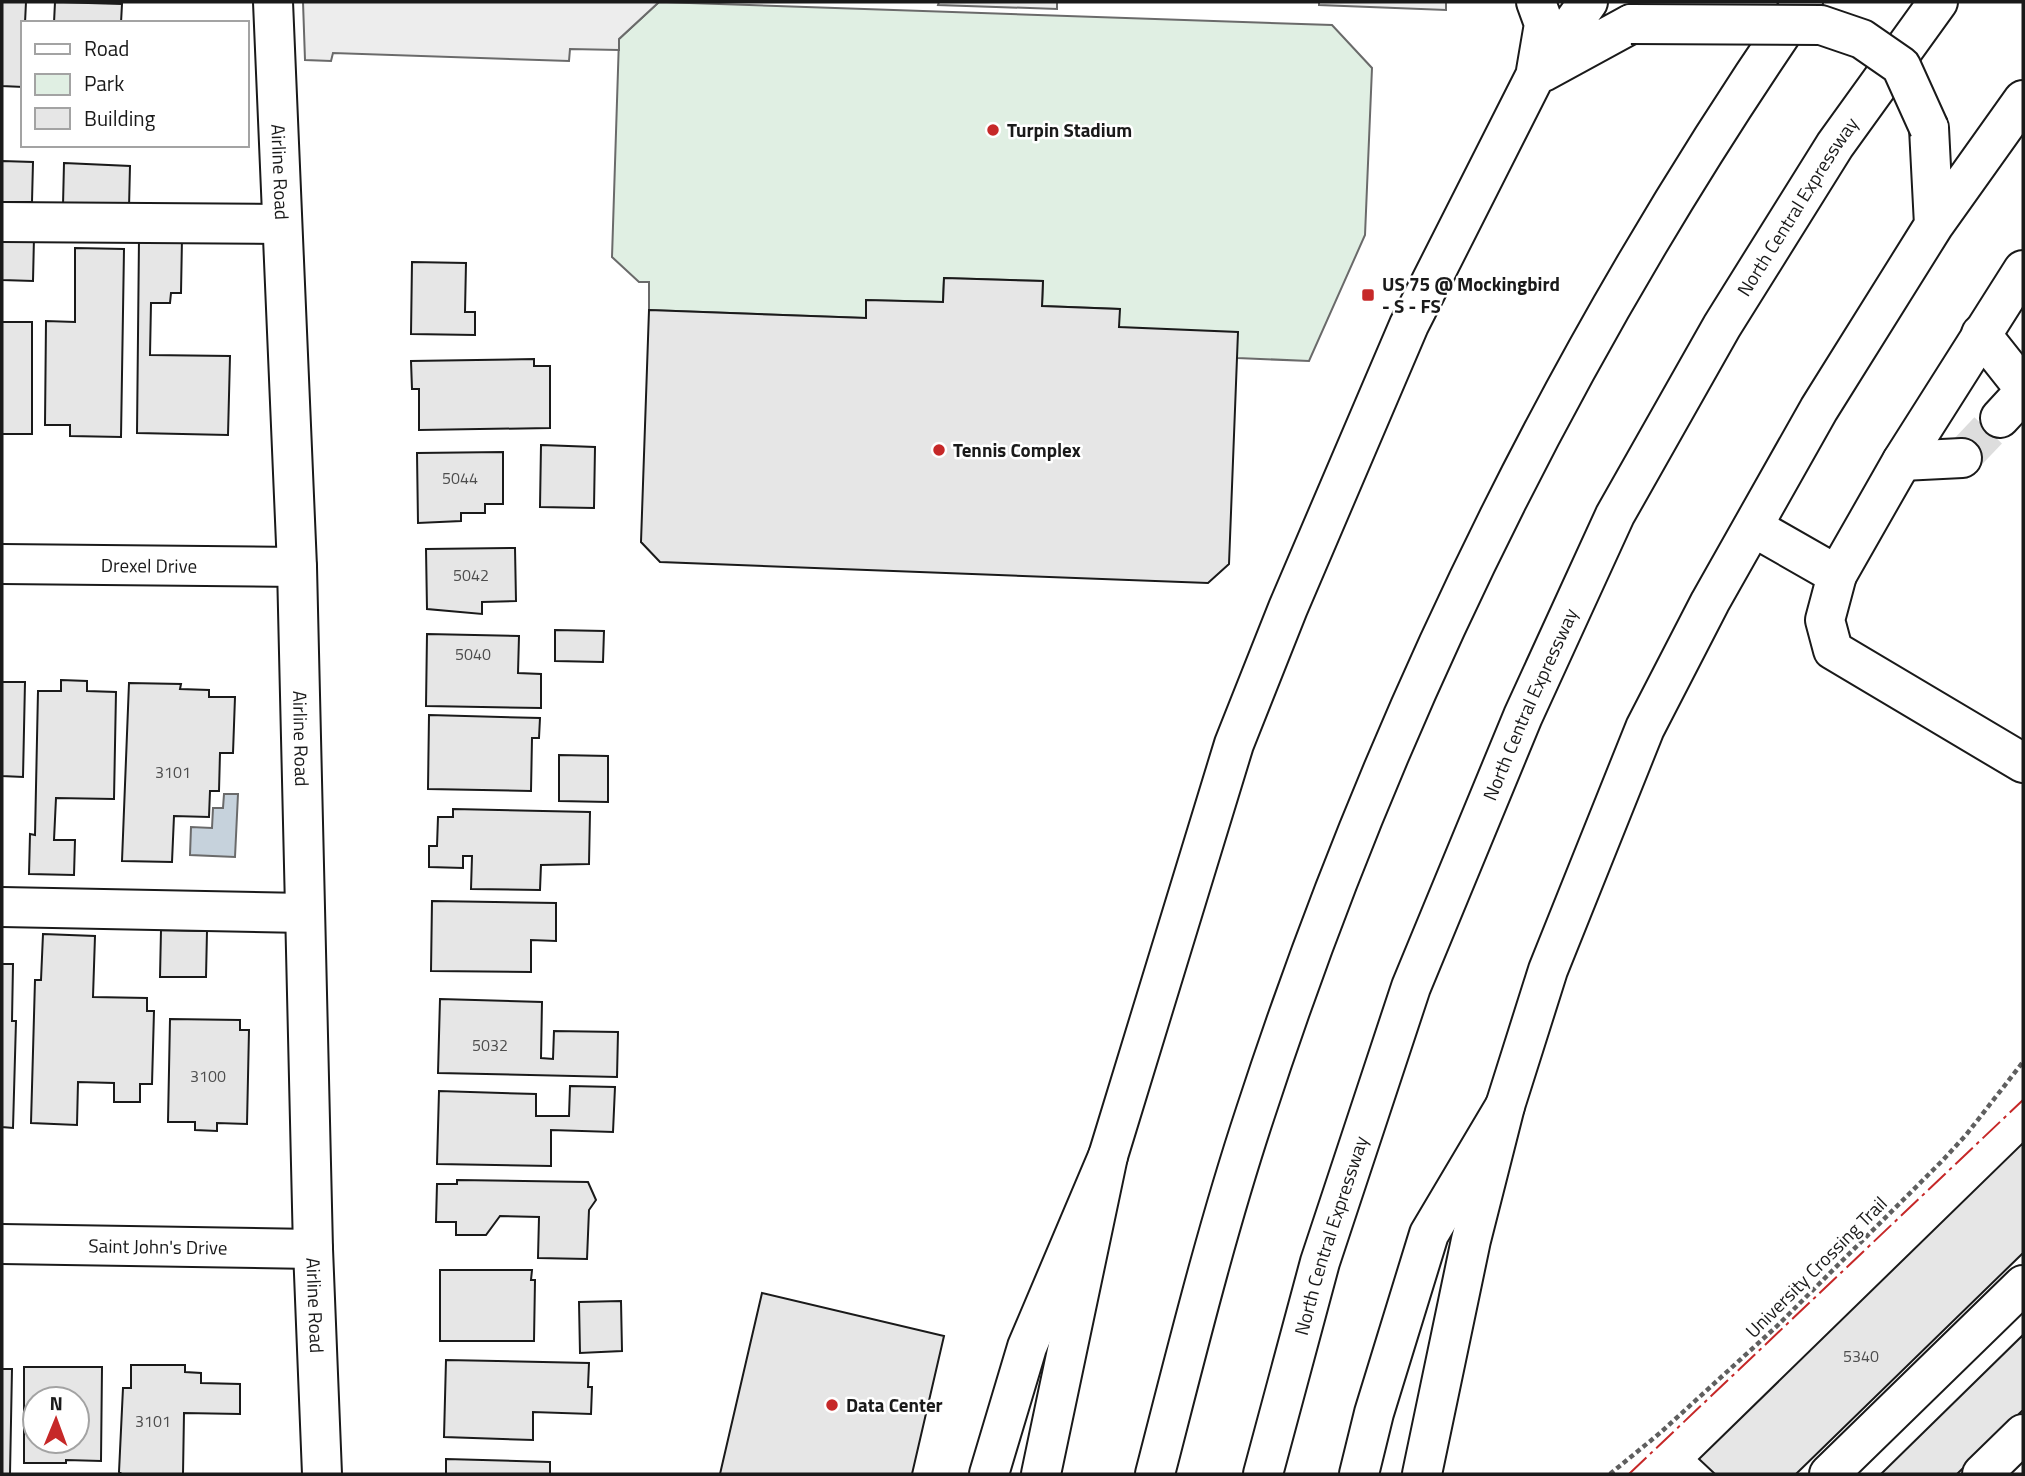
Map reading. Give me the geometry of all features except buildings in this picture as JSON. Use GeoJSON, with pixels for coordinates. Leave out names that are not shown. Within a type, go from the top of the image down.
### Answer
{"type":"FeatureCollection","features":[{"type":"Feature","properties":{"kind":"main road","name":"Airline Road"},"geometry":{"type":"LineString","coordinates":[[273,2],[297,567],[313,1249],[322,1474]]}},
{"type":"Feature","properties":{"kind":"main road"},"geometry":{"type":"LineString","coordinates":[[1535,76],[1544,24],[1536,2]]}},
{"type":"Feature","properties":{"kind":"main road"},"geometry":{"type":"LineString","coordinates":[[1041,1474],[1108,1156],[1234,744],[1341,480],[1409,325],[1535,76],[1588,2]]}},
{"type":"Feature","properties":{"kind":"main road"},"geometry":{"type":"LineString","coordinates":[[1155,1474],[1213,1252],[1254,1115],[1326,910],[1407,711],[1499,516],[1597,330],[1710,141],[1803,2]]}},
{"type":"Feature","properties":{"kind":"main road","name":"North Central Expressway"},"geometry":{"type":"LineString","coordinates":[[1263,1474],[1320,1262],[1411,987],[1523,716],[1598,552],[1615,515],[1722,326],[1835,145],[1938,2]]}},
{"type":"Feature","properties":{"kind":"main road"},"geometry":{"type":"LineString","coordinates":[[1535,76],[1631,24],[1821,25],[1863,39],[1901,66],[1929,128],[1934,225]]}},
{"type":"Feature","properties":{"kind":"main road"},"geometry":{"type":"LineString","coordinates":[[1422,1474],[1471,1240],[1504,1106],[1548,970],[1645,728],[1710,602],[1819,409],[1934,225],[2023,100]]}},
{"type":"Feature","properties":{"kind":"main road"},"geometry":{"type":"LineString","coordinates":[[2,222],[282,224]]}},
{"type":"Feature","properties":{"kind":"main road"},"geometry":{"type":"LineString","coordinates":[[2023,270],[1902,461],[1837,575],[1825,620],[1833,650],[2023,763]]}},
{"type":"Feature","properties":{"kind":"main road"},"geometry":{"type":"LineString","coordinates":[[1981,334],[2023,387]]}},
{"type":"Feature","properties":{"kind":"main road"},"geometry":{"type":"LineString","coordinates":[[1902,461],[1962,458]]}},
{"type":"Feature","properties":{"kind":"main road"},"geometry":{"type":"LineString","coordinates":[[1753,527],[1837,575]]}},
{"type":"Feature","properties":{"kind":"main road","name":"Drexel Drive"},"geometry":{"type":"LineString","coordinates":[[2,564],[297,567]]}},
{"type":"Feature","properties":{"kind":"main road"},"geometry":{"type":"LineString","coordinates":[[2,907],[304,913]]}},
{"type":"Feature","properties":{"kind":"main road"},"geometry":{"type":"LineString","coordinates":[[1359,1474],[1374,1413],[1429,1234],[1504,1106]]}},
{"type":"Feature","properties":{"kind":"main road"},"geometry":{"type":"LineString","coordinates":[[989,1474],[1027,1347],[1108,1156]]}},
{"type":"Feature","properties":{"kind":"main road","name":"Saint John's Drive"},"geometry":{"type":"LineString","coordinates":[[2,1244],[313,1249]]}},
{"type":"Feature","properties":{"kind":"main road"},"geometry":{"type":"LineString","coordinates":[[1829,1474],[2023,1285]]}},
{"type":"Feature","properties":{"kind":"main road"},"geometry":{"type":"LineString","coordinates":[[1982,1474],[2023,1434]]}},
{"type":"Feature","properties":{"kind":"path","name":"University Crossing Trail"},"geometry":{"type":"LineString","coordinates":[[1610,1474],[1660,1433],[1776,1328],[1943,1160],[2023,1062]]}},
{"type":"Feature","properties":{"kind":"green space","name":"Turpin Stadium"},"geometry":{"type":"Polygon","coordinates":[[[659,2],[1332,25],[1372,68],[1365,235],[1309,361],[1237,358],[1119,327],[1119,309],[1042,306],[1043,281],[944,278],[943,302],[866,300],[866,318],[649,310],[649,282],[639,282],[612,257],[619,39],[659,2]]]}},
{"type":"Feature","properties":{"kind":"shaded area"},"geometry":{"type":"Polygon","coordinates":[[[303,2],[659,2],[619,39],[619,50],[570,49],[569,61],[333,53],[331,61],[305,60],[303,2]]]}},
{"type":"Feature","properties":{"kind":"shaded area"},"geometry":{"type":"Polygon","coordinates":[[[939,2],[1057,2],[1057,9],[938,5],[939,2]]]}},
{"type":"Feature","properties":{"kind":"shaded area"},"geometry":{"type":"Polygon","coordinates":[[[1319,2],[1446,2],[1446,10],[1319,5],[1319,2]]]}},
{"type":"Feature","properties":{"kind":"shaded area"},"geometry":{"type":"Polygon","coordinates":[[[224,794],[238,794],[235,857],[190,855],[191,827],[212,828],[213,808],[223,808],[224,794]]]}},
{"type":"Feature","properties":{"kind":"tunnel"},"geometry":{"type":"LineString","coordinates":[[1962,458],[2000,418]]}},
{"type":"Feature","properties":{"kind":"power"},"geometry":{"type":"LineString","coordinates":[[1629,1474],[2023,1100]]}},
{"type":"Feature","properties":{"kind":"place","name":"Turpin Stadium"},"geometry":{"type":"Point","coordinates":[993,130]}},
{"type":"Feature","properties":{"kind":"place","name":"US 75 @ Mockingbird - S - FS"},"geometry":{"type":"Point","coordinates":[1368,295]}},
{"type":"Feature","properties":{"kind":"place","name":"Tennis Complex"},"geometry":{"type":"Point","coordinates":[939,450]}},
{"type":"Feature","properties":{"kind":"place","name":"Data Center"},"geometry":{"type":"Point","coordinates":[832,1405]}}]}
